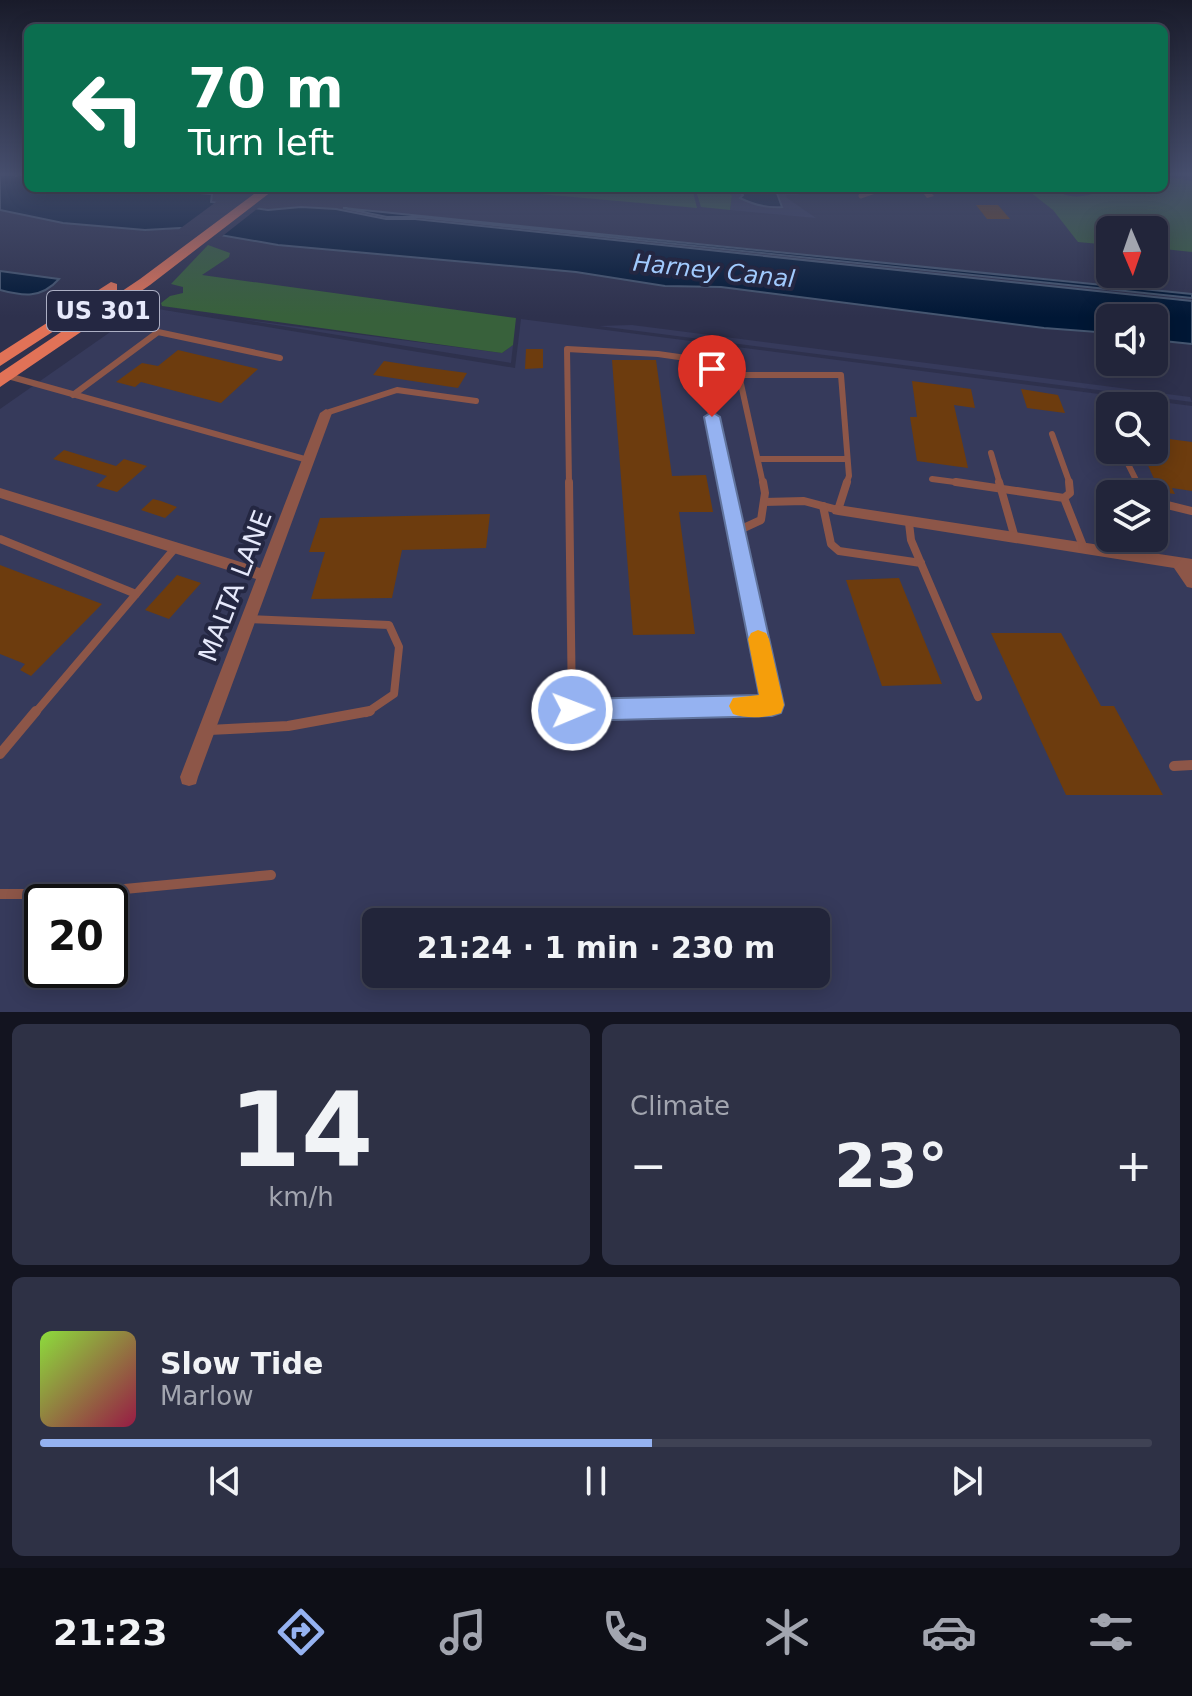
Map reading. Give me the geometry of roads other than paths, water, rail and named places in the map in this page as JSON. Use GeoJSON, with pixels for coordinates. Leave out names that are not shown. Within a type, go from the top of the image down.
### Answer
{"type":"FeatureCollection","features":[{"type":"Feature","properties":{"kind":"main road","name":"US 301"},"geometry":{"type":"LineString","coordinates":[[3,373],[205,222]]}},
{"type":"Feature","properties":{"kind":"main road","name":"US 301"},"geometry":{"type":"LineString","coordinates":[[3,373],[204,239],[221,222]]}},
{"type":"Feature","properties":{"kind":"street","name":"MALTA LANE"},"geometry":{"type":"LineString","coordinates":[[189,777],[326,413]]}},
{"type":"Feature","properties":{"kind":"street"},"geometry":{"type":"LineString","coordinates":[[0,493],[264,575]]}},
{"type":"Feature","properties":{"kind":"street"},"geometry":{"type":"LineString","coordinates":[[831,508],[909,523],[1083,546],[1185,564],[1192,582]]}},
{"type":"Feature","properties":{"kind":"lane"},"geometry":{"type":"LineString","coordinates":[[73,395],[158,332],[280,358]]}},
{"type":"Feature","properties":{"kind":"lane"},"geometry":{"type":"LineString","coordinates":[[567,349],[658,354],[700,360],[735,532],[772,705],[572,710],[567,349]]}},
{"type":"Feature","properties":{"kind":"lane"},"geometry":{"type":"LineString","coordinates":[[3,373],[308,460]]}},
{"type":"Feature","properties":{"kind":"lane"},"geometry":{"type":"LineString","coordinates":[[735,532],[761,520],[765,493],[739,375],[841,375],[849,476],[831,508],[831,544],[839,551],[921,563]]}},
{"type":"Feature","properties":{"kind":"lane"},"geometry":{"type":"LineString","coordinates":[[326,413],[397,390],[476,401]]}},
{"type":"Feature","properties":{"kind":"lane"},"geometry":{"type":"LineString","coordinates":[[932,479],[1064,498],[1070,493],[1070,484],[1052,434]]}},
{"type":"Feature","properties":{"kind":"lane"},"geometry":{"type":"LineString","coordinates":[[991,453],[1015,538]]}},
{"type":"Feature","properties":{"kind":"lane"},"geometry":{"type":"LineString","coordinates":[[758,459],[847,459]]}},
{"type":"Feature","properties":{"kind":"lane"},"geometry":{"type":"LineString","coordinates":[[1064,498],[1083,546]]}},
{"type":"Feature","properties":{"kind":"lane"},"geometry":{"type":"LineString","coordinates":[[764,502],[804,501],[831,508]]}},
{"type":"Feature","properties":{"kind":"lane"},"geometry":{"type":"LineString","coordinates":[[1168,505],[1192,511]]}},
{"type":"Feature","properties":{"kind":"lane"},"geometry":{"type":"LineString","coordinates":[[909,523],[911,540],[978,697]]}},
{"type":"Feature","properties":{"kind":"lane"},"geometry":{"type":"LineString","coordinates":[[0,539],[136,594]]}},
{"type":"Feature","properties":{"kind":"lane"},"geometry":{"type":"LineString","coordinates":[[0,754],[176,547]]}},
{"type":"Feature","properties":{"kind":"lane"},"geometry":{"type":"LineString","coordinates":[[207,730],[288,726],[368,713],[394,694],[399,647],[389,625],[248,619]]}},
{"type":"Feature","properties":{"kind":"lane"},"geometry":{"type":"LineString","coordinates":[[1174,766],[1192,765]]}},
{"type":"Feature","properties":{"kind":"lane"},"geometry":{"type":"LineString","coordinates":[[0,894],[72,894],[271,875]]}},
{"type":"Feature","properties":{"kind":"water","name":"Harney Canal"},"geometry":{"type":"Polygon","coordinates":[[[59,222],[446,222],[1192,301],[1192,344],[1168,341],[1168,304],[1096,304],[1096,332],[721,287],[665,286],[576,272],[278,245],[180,228],[145,230],[59,222]]]}},
{"type":"Feature","properties":{"kind":"water"},"geometry":{"type":"Polygon","coordinates":[[[467,222],[1096,284],[1096,288],[467,222]]]}},
{"type":"Feature","properties":{"kind":"water"},"geometry":{"type":"Polygon","coordinates":[[[0,271],[59,279],[38,293],[16,294],[0,290],[0,271]]]}},
{"type":"Feature","properties":{"kind":"water"},"geometry":{"type":"Polygon","coordinates":[[[1096,288],[1133,288],[1192,294],[1192,298],[1096,288]]]}}]}
